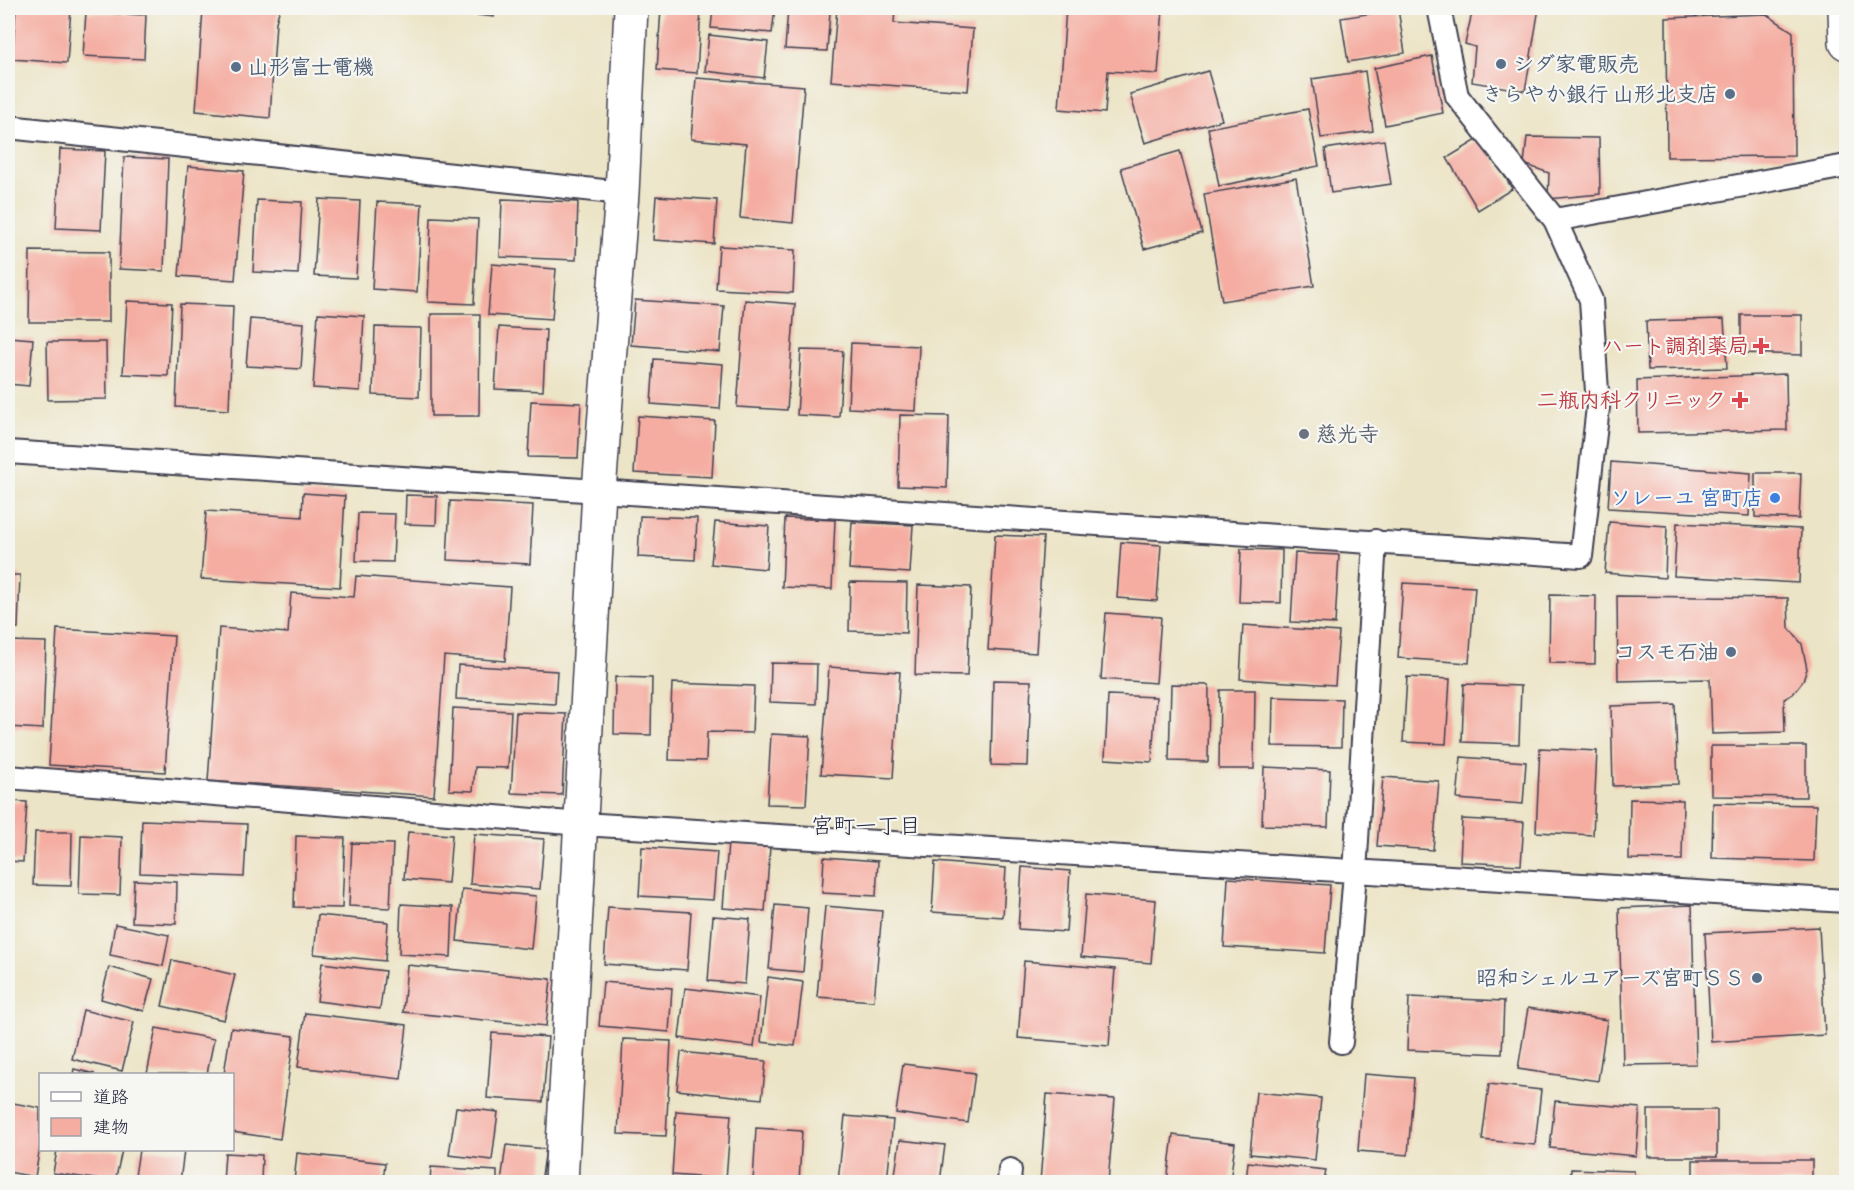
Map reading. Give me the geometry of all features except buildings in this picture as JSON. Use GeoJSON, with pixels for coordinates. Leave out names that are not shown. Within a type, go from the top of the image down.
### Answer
{"type":"FeatureCollection","features":[{"type":"Feature","properties":{"kind":"street"},"geometry":{"type":"LineString","coordinates":[[561,1182],[599,491],[622,193],[631,8]]}},
{"type":"Feature","properties":{"kind":"street"},"geometry":{"type":"LineString","coordinates":[[1845,8],[1846,43]]}},
{"type":"Feature","properties":{"kind":"lane"},"geometry":{"type":"LineString","coordinates":[[8,452],[1581,556],[1598,407],[1591,300],[1555,220],[1457,96],[1438,8]]}},
{"type":"Feature","properties":{"kind":"lane"},"geometry":{"type":"LineString","coordinates":[[8,127],[622,193]]}},
{"type":"Feature","properties":{"kind":"lane"},"geometry":{"type":"LineString","coordinates":[[1555,220],[1846,166]]}},
{"type":"Feature","properties":{"kind":"lane"},"geometry":{"type":"LineString","coordinates":[[1341,1042],[1355,873],[1375,541]]}},
{"type":"Feature","properties":{"kind":"lane"},"geometry":{"type":"LineString","coordinates":[[8,777],[582,824],[1355,873],[1846,900]]}},
{"type":"Feature","properties":{"kind":"place","name":"シダ家電販売"},"geometry":{"type":"Point","coordinates":[1501,64]}},
{"type":"Feature","properties":{"kind":"place","name":"山形富士電機"},"geometry":{"type":"Point","coordinates":[236,67]}},
{"type":"Feature","properties":{"kind":"place","name":"きらやか銀行 山形北支店"},"geometry":{"type":"Point","coordinates":[1730,94]}},
{"type":"Feature","properties":{"kind":"place","name":"ハート調剤薬局"},"geometry":{"type":"Point","coordinates":[1761,346]}},
{"type":"Feature","properties":{"kind":"place","name":"二瓶内科クリニック"},"geometry":{"type":"Point","coordinates":[1740,400]}},
{"type":"Feature","properties":{"kind":"place","name":"慈光寺"},"geometry":{"type":"Point","coordinates":[1304,434]}},
{"type":"Feature","properties":{"kind":"place","name":"ソレーユ 宮町店"},"geometry":{"type":"Point","coordinates":[1775,498]}},
{"type":"Feature","properties":{"kind":"place","name":"コスモ石油"},"geometry":{"type":"Point","coordinates":[1731,652]}},
{"type":"Feature","properties":{"kind":"place","name":"昭和シェルユアーズ宮町ＳＳ"},"geometry":{"type":"Point","coordinates":[1757,978]}},
{"type":"Feature","properties":{"kind":"district","name":"宮町一丁目"},"geometry":{"type":"Point","coordinates":[866,826]}}]}
